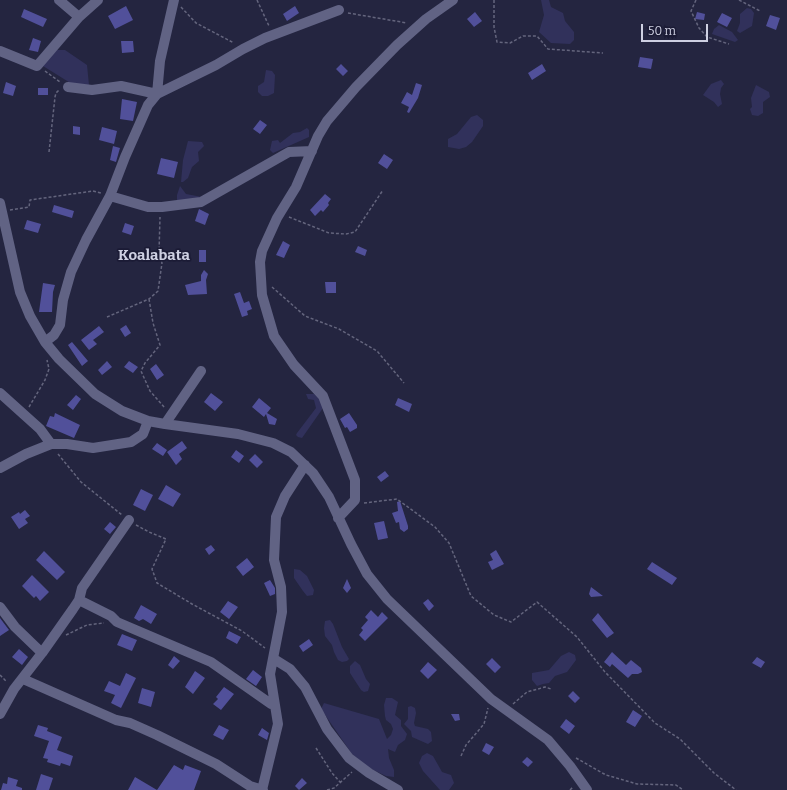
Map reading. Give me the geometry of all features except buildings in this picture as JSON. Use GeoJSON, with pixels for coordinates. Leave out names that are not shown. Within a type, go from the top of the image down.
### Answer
{"type":"FeatureCollection","features":[{"type":"Feature","properties":{"kind":"street"},"geometry":{"type":"LineString","coordinates":[[59,0],[80,17]]}},
{"type":"Feature","properties":{"kind":"street"},"geometry":{"type":"LineString","coordinates":[[0,51],[37,66],[80,17],[98,0]]}},
{"type":"Feature","properties":{"kind":"street"},"geometry":{"type":"LineString","coordinates":[[338,518],[355,500],[355,480],[323,396],[294,365],[274,336],[266,308],[261,282],[260,262],[262,251],[280,213],[296,187],[327,121],[338,107],[388,54],[415,28],[453,0]]}},
{"type":"Feature","properties":{"kind":"street"},"geometry":{"type":"LineString","coordinates":[[157,94],[160,61],[177,3]]}},
{"type":"Feature","properties":{"kind":"street"},"geometry":{"type":"LineString","coordinates":[[45,342],[54,335],[60,325],[63,300],[71,272],[86,240],[110,196],[148,105],[157,94],[273,35],[339,10]]}},
{"type":"Feature","properties":{"kind":"street"},"geometry":{"type":"LineString","coordinates":[[68,87],[92,90],[121,86],[157,94]]}},
{"type":"Feature","properties":{"kind":"street"},"geometry":{"type":"LineString","coordinates":[[110,196],[148,207],[162,207],[201,202],[289,152],[312,151]]}},
{"type":"Feature","properties":{"kind":"street"},"geometry":{"type":"LineString","coordinates":[[1,207],[20,292],[30,316],[45,342],[95,394],[122,411],[148,420],[164,424],[238,434],[273,443],[291,452],[313,473],[328,497],[368,574],[387,599],[491,699],[548,740],[570,766],[587,790]]}},
{"type":"Feature","properties":{"kind":"street"},"geometry":{"type":"LineString","coordinates":[[164,424],[201,371]]}},
{"type":"Feature","properties":{"kind":"street"},"geometry":{"type":"LineString","coordinates":[[0,393],[40,429],[51,444]]}},
{"type":"Feature","properties":{"kind":"street"},"geometry":{"type":"LineString","coordinates":[[0,468],[26,454],[51,444],[67,444],[93,448],[131,442],[143,434],[148,420]]}},
{"type":"Feature","properties":{"kind":"street"},"geometry":{"type":"LineString","coordinates":[[23,679],[116,720],[130,723],[157,734],[216,764],[250,786],[262,790],[263,779],[278,724],[270,674],[282,612],[282,587],[274,560],[276,518],[285,496],[305,465]]}},
{"type":"Feature","properties":{"kind":"street"},"geometry":{"type":"LineString","coordinates":[[0,714],[14,689],[42,654],[79,600],[82,588],[129,520]]}},
{"type":"Feature","properties":{"kind":"street"},"geometry":{"type":"LineString","coordinates":[[79,600],[111,616],[117,622],[211,662],[270,704],[274,703]]}},
{"type":"Feature","properties":{"kind":"street"},"geometry":{"type":"LineString","coordinates":[[0,608],[15,627],[42,654]]}},
{"type":"Feature","properties":{"kind":"street"},"geometry":{"type":"LineString","coordinates":[[274,659],[290,669],[305,687],[327,729],[349,758],[358,766],[398,790]]}},
{"type":"Feature","properties":{"kind":"path"},"geometry":{"type":"LineString","coordinates":[[257,0],[273,35]]}},
{"type":"Feature","properties":{"kind":"path"},"geometry":{"type":"LineString","coordinates":[[494,0],[494,27],[497,42],[510,43],[523,36],[537,36],[548,49],[603,53]]}},
{"type":"Feature","properties":{"kind":"path"},"geometry":{"type":"LineString","coordinates":[[696,0],[691,10],[699,28],[707,37],[729,44]]}},
{"type":"Feature","properties":{"kind":"path"},"geometry":{"type":"LineString","coordinates":[[739,0],[760,11]]}},
{"type":"Feature","properties":{"kind":"path"},"geometry":{"type":"LineString","coordinates":[[177,3],[196,23],[226,38],[243,49]]}},
{"type":"Feature","properties":{"kind":"path"},"geometry":{"type":"LineString","coordinates":[[339,10],[354,15],[407,22],[415,28]]}},
{"type":"Feature","properties":{"kind":"path"},"geometry":{"type":"LineString","coordinates":[[37,66],[68,87],[56,93],[49,152]]}},
{"type":"Feature","properties":{"kind":"path"},"geometry":{"type":"LineString","coordinates":[[280,213],[329,233],[346,234],[355,232],[383,190]]}},
{"type":"Feature","properties":{"kind":"path"},"geometry":{"type":"LineString","coordinates":[[1,207],[29,207],[30,200],[93,191],[110,196]]}},
{"type":"Feature","properties":{"kind":"path"},"geometry":{"type":"LineString","coordinates":[[107,317],[149,299],[158,291],[162,274],[159,233],[162,207]]}},
{"type":"Feature","properties":{"kind":"path"},"geometry":{"type":"LineString","coordinates":[[261,282],[267,284],[305,316],[339,329],[377,351],[404,383]]}},
{"type":"Feature","properties":{"kind":"path"},"geometry":{"type":"LineString","coordinates":[[149,299],[153,323],[160,344],[149,357],[141,371],[150,391],[171,413]]}},
{"type":"Feature","properties":{"kind":"path"},"geometry":{"type":"LineString","coordinates":[[24,416],[45,380],[48,369],[46,358],[52,350]]}},
{"type":"Feature","properties":{"kind":"path"},"geometry":{"type":"LineString","coordinates":[[51,444],[81,482],[129,520],[149,532],[166,539],[152,569],[157,583],[259,642],[274,659]]}},
{"type":"Feature","properties":{"kind":"path"},"geometry":{"type":"LineString","coordinates":[[355,500],[361,503],[397,499],[435,527],[449,542],[471,596],[494,615],[511,622],[537,602],[577,637],[605,672],[655,723],[680,739],[714,773],[736,790]]}},
{"type":"Feature","properties":{"kind":"path"},"geometry":{"type":"LineString","coordinates":[[52,638],[69,634],[87,624],[117,622]]}},
{"type":"Feature","properties":{"kind":"path"},"geometry":{"type":"LineString","coordinates":[[508,710],[527,692],[545,687],[551,689]]}},
{"type":"Feature","properties":{"kind":"path"},"geometry":{"type":"LineString","coordinates":[[462,756],[466,745],[484,724],[491,699]]}},
{"type":"Feature","properties":{"kind":"path"},"geometry":{"type":"LineString","coordinates":[[316,748],[332,773],[341,783]]}},
{"type":"Feature","properties":{"kind":"path"},"geometry":{"type":"LineString","coordinates":[[574,757],[606,775],[637,784],[676,785],[683,790]]}},
{"type":"Feature","properties":{"kind":"path"},"geometry":{"type":"LineString","coordinates":[[327,790],[334,788],[341,783],[358,766]]}},
{"type":"Feature","properties":{"kind":"shaded area"},"geometry":{"type":"Polygon","coordinates":[[[541,0],[549,0],[551,7],[563,13],[565,21],[574,32],[574,40],[570,44],[551,43],[539,32],[544,15],[541,0]]]}},
{"type":"Feature","properties":{"kind":"shaded area"},"geometry":{"type":"Polygon","coordinates":[[[747,8],[751,9],[754,13],[752,26],[740,33],[737,31],[740,23],[740,14],[747,8]]]}},
{"type":"Feature","properties":{"kind":"shaded area"},"geometry":{"type":"Polygon","coordinates":[[[719,25],[732,32],[738,40],[735,42],[712,34],[714,29],[719,25]]]}},
{"type":"Feature","properties":{"kind":"shaded area"},"geometry":{"type":"Polygon","coordinates":[[[57,50],[65,50],[87,65],[89,85],[72,84],[43,66],[48,57],[57,50]]]}},
{"type":"Feature","properties":{"kind":"shaded area"},"geometry":{"type":"Polygon","coordinates":[[[266,70],[272,71],[275,75],[274,93],[268,96],[262,96],[258,92],[258,86],[264,82],[266,70]]]}},
{"type":"Feature","properties":{"kind":"shaded area"},"geometry":{"type":"Polygon","coordinates":[[[721,80],[724,84],[721,88],[720,94],[722,104],[718,107],[714,102],[703,95],[711,84],[721,80]]]}},
{"type":"Feature","properties":{"kind":"shaded area"},"geometry":{"type":"Polygon","coordinates":[[[756,85],[769,92],[770,97],[763,102],[763,113],[758,116],[752,115],[750,109],[752,107],[751,98],[756,85]]]}},
{"type":"Feature","properties":{"kind":"shaded area"},"geometry":{"type":"Polygon","coordinates":[[[477,115],[483,120],[483,126],[472,142],[466,147],[459,149],[448,147],[448,139],[457,134],[471,117],[477,115]]]}},
{"type":"Feature","properties":{"kind":"shaded area"},"geometry":{"type":"Polygon","coordinates":[[[307,128],[309,130],[309,137],[273,153],[270,150],[272,141],[278,140],[280,143],[293,133],[300,132],[307,128]]]}},
{"type":"Feature","properties":{"kind":"shaded area"},"geometry":{"type":"Polygon","coordinates":[[[188,141],[202,142],[204,146],[198,152],[199,161],[192,167],[188,178],[181,182],[183,160],[188,141]]]}},
{"type":"Feature","properties":{"kind":"shaded area"},"geometry":{"type":"Polygon","coordinates":[[[180,186],[186,194],[202,197],[177,203],[177,195],[180,186]]]}},
{"type":"Feature","properties":{"kind":"shaded area"},"geometry":{"type":"Polygon","coordinates":[[[306,394],[314,394],[322,400],[323,408],[302,438],[296,435],[316,408],[314,400],[308,399],[306,394]]]}},
{"type":"Feature","properties":{"kind":"shaded area"},"geometry":{"type":"Polygon","coordinates":[[[294,569],[300,570],[307,576],[314,590],[313,595],[307,596],[303,591],[294,578],[294,569]]]}},
{"type":"Feature","properties":{"kind":"shaded area"},"geometry":{"type":"Polygon","coordinates":[[[330,620],[349,659],[347,661],[342,662],[338,660],[332,645],[325,636],[325,621],[330,620]]]}},
{"type":"Feature","properties":{"kind":"shaded area"},"geometry":{"type":"Polygon","coordinates":[[[569,652],[575,655],[576,660],[567,672],[555,676],[549,683],[537,686],[532,680],[532,673],[549,670],[561,656],[569,652]]]}},
{"type":"Feature","properties":{"kind":"shaded area"},"geometry":{"type":"Polygon","coordinates":[[[355,661],[360,665],[366,679],[370,684],[368,691],[364,692],[361,690],[350,673],[350,666],[355,661]]]}},
{"type":"Feature","properties":{"kind":"shaded area"},"geometry":{"type":"Polygon","coordinates":[[[386,698],[392,698],[398,702],[395,715],[401,720],[401,726],[407,734],[405,740],[398,745],[395,752],[388,749],[389,758],[394,770],[394,777],[386,776],[367,767],[352,754],[321,709],[324,703],[379,719],[387,739],[391,735],[393,729],[391,724],[386,720],[385,716],[384,705],[386,698]]]}},
{"type":"Feature","properties":{"kind":"shaded area"},"geometry":{"type":"Polygon","coordinates":[[[411,706],[415,708],[416,713],[414,723],[415,726],[428,729],[431,732],[432,741],[428,744],[412,737],[411,731],[404,724],[408,719],[408,707],[411,706]]]}},
{"type":"Feature","properties":{"kind":"shaded area"},"geometry":{"type":"Polygon","coordinates":[[[427,753],[433,756],[442,772],[451,775],[454,783],[449,790],[440,790],[423,771],[419,763],[422,756],[427,753]]]}},
{"type":"Feature","properties":{"kind":"district","name":"Koalabata"},"geometry":{"type":"Point","coordinates":[154,256]}}]}
